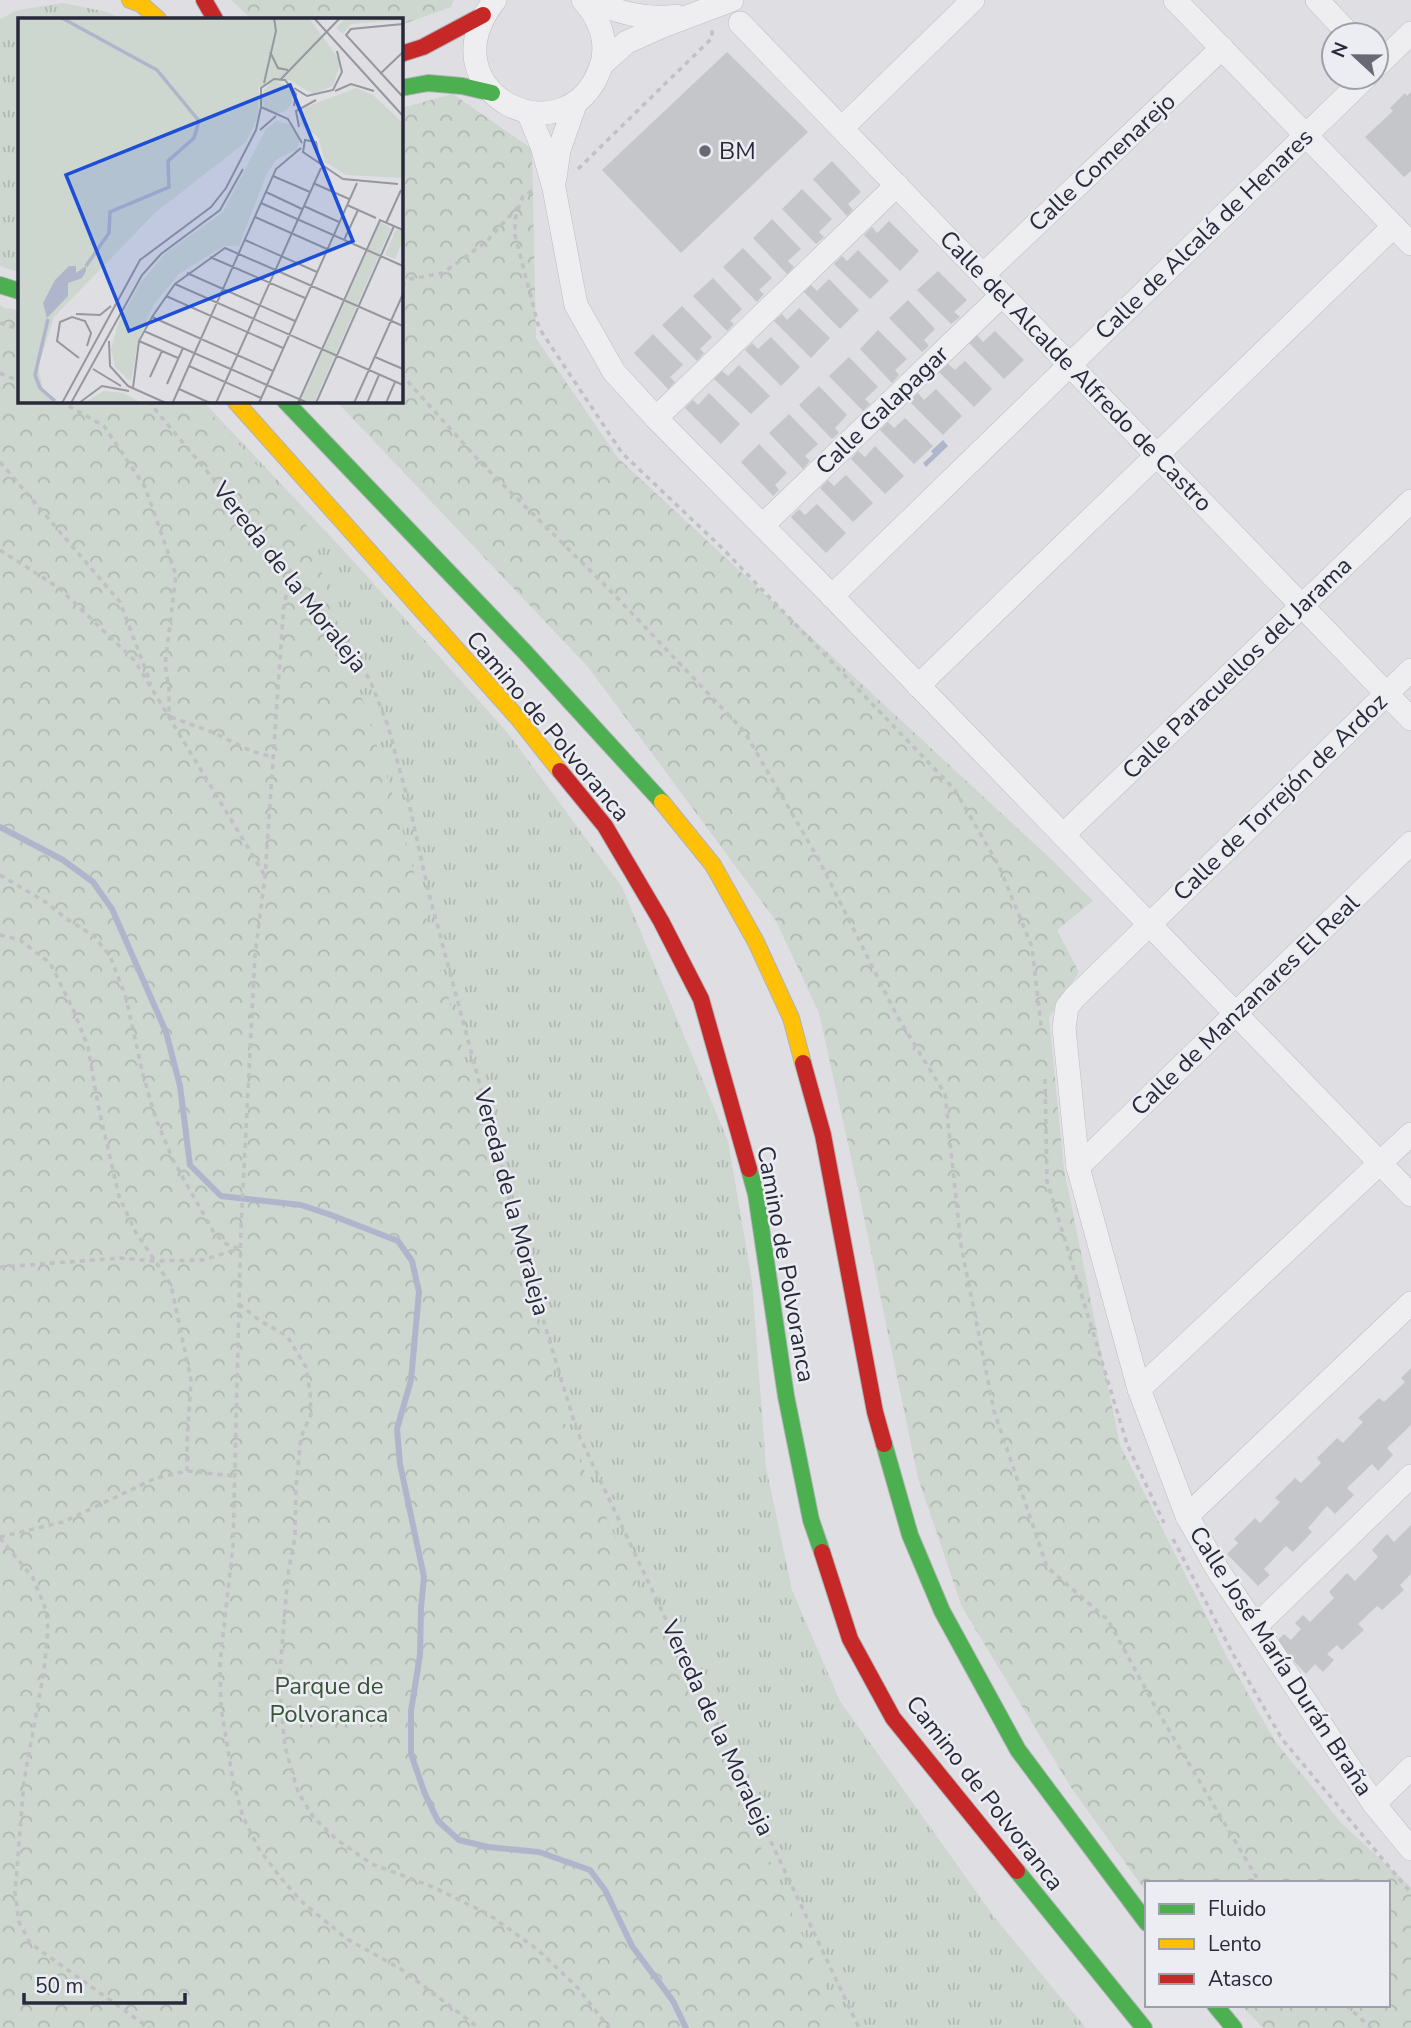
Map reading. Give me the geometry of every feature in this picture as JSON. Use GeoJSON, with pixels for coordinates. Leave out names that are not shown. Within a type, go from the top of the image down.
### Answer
{"type":"FeatureCollection","features":[{"type":"Feature","properties":{"kind":"highway"},"geometry":{"type":"LineString","coordinates":[[130,0],[157,18]]}},
{"type":"Feature","properties":{"kind":"highway"},"geometry":{"type":"LineString","coordinates":[[204,0],[214,18]]}},
{"type":"Feature","properties":{"kind":"highway"},"geometry":{"type":"LineString","coordinates":[[165,3],[172,18]]}},
{"type":"Feature","properties":{"kind":"highway"},"geometry":{"type":"LineString","coordinates":[[402,54],[423,47],[489,8]]}},
{"type":"Feature","properties":{"kind":"highway"},"geometry":{"type":"LineString","coordinates":[[402,88],[428,83],[462,86],[492,93]]}},
{"type":"Feature","properties":{"kind":"highway"},"geometry":{"type":"LineString","coordinates":[[0,285],[18,291]]}},
{"type":"Feature","properties":{"kind":"highway","name":"Camino de Polvoranca"},"geometry":{"type":"LineString","coordinates":[[236,402],[517,717],[605,826],[662,921],[701,999],[756,1194],[786,1396],[811,1520],[850,1639],[893,1718],[1144,2028]]}},
{"type":"Feature","properties":{"kind":"highway","name":"Camino de Polvoranca"},"geometry":{"type":"LineString","coordinates":[[286,402],[647,784],[713,865],[757,942],[791,1018],[824,1135],[875,1412],[910,1535],[942,1611],[1018,1750],[1145,1920]]}},
{"type":"Feature","properties":{"kind":"highway"},"geometry":{"type":"LineString","coordinates":[[893,1718],[918,1776]]}},
{"type":"Feature","properties":{"kind":"highway"},"geometry":{"type":"LineString","coordinates":[[1217,2007],[1234,2028]]}},
{"type":"Feature","properties":{"kind":"street"},"geometry":{"type":"LineString","coordinates":[[584,0],[625,14],[663,18],[706,10]]}},
{"type":"Feature","properties":{"kind":"street"},"geometry":{"type":"LineString","coordinates":[[489,8],[476,35],[475,56],[481,76],[492,93],[509,106],[528,112],[545,113],[561,110],[576,102],[588,92],[597,79],[604,47],[602,30],[595,14],[584,0]]}},
{"type":"Feature","properties":{"kind":"street"},"geometry":{"type":"LineString","coordinates":[[602,64],[626,42],[732,0]]}},
{"type":"Feature","properties":{"kind":"street"},"geometry":{"type":"LineString","coordinates":[[842,128],[973,0]]}},
{"type":"Feature","properties":{"kind":"street"},"geometry":{"type":"LineString","coordinates":[[1175,0],[1411,244]]}},
{"type":"Feature","properties":{"kind":"street"},"geometry":{"type":"LineString","coordinates":[[1317,0],[1337,21]]}},
{"type":"Feature","properties":{"kind":"street","name":"Calle del Alcalde Alfredo de Castro"},"geometry":{"type":"LineString","coordinates":[[740,23],[1411,719]]}},
{"type":"Feature","properties":{"kind":"street","name":"Calle de Alcalá de Henares"},"geometry":{"type":"LineString","coordinates":[[1390,53],[1411,33]]}},
{"type":"Feature","properties":{"kind":"street","name":"Calle Comenarejo"},"geometry":{"type":"LineString","coordinates":[[983,275],[1222,48]]}},
{"type":"Feature","properties":{"kind":"street","name":"Calle de Alcalá de Henares"},"geometry":{"type":"LineString","coordinates":[[832,596],[1351,91]]}},
{"type":"Feature","properties":{"kind":"street"},"geometry":{"type":"LineString","coordinates":[[554,188],[559,150],[576,102]]}},
{"type":"Feature","properties":{"kind":"street"},"geometry":{"type":"LineString","coordinates":[[528,112],[542,146],[554,188],[576,305],[614,372],[1411,1195]]}},
{"type":"Feature","properties":{"kind":"street"},"geometry":{"type":"LineString","coordinates":[[656,418],[897,185]]}},
{"type":"Feature","properties":{"kind":"street"},"geometry":{"type":"LineString","coordinates":[[918,685],[1394,226]]}},
{"type":"Feature","properties":{"kind":"street","name":"Calle Galapagar"},"geometry":{"type":"LineString","coordinates":[[763,525],[1002,295]]}},
{"type":"Feature","properties":{"kind":"street","name":"Calle Paracuellos del Jarama"},"geometry":{"type":"LineString","coordinates":[[1063,835],[1411,501]]}},
{"type":"Feature","properties":{"kind":"street","name":"Calle de Torrejón de Ardoz"},"geometry":{"type":"LineString","coordinates":[[1149,925],[1411,670]]}},
{"type":"Feature","properties":{"kind":"street","name":"Calle de Manzanares El Real"},"geometry":{"type":"LineString","coordinates":[[1078,1167],[1411,843]]}},
{"type":"Feature","properties":{"kind":"street","name":"Calle José María Durán Braña"},"geometry":{"type":"LineString","coordinates":[[1149,925],[1074,998],[1068,1007],[1064,1028],[1078,1167],[1139,1389],[1187,1516],[1219,1572],[1374,1804],[1411,1849]]}},
{"type":"Feature","properties":{"kind":"street"},"geometry":{"type":"LineString","coordinates":[[1139,1389],[1411,1134]]}},
{"type":"Feature","properties":{"kind":"street"},"geometry":{"type":"LineString","coordinates":[[1187,1516],[1411,1303]]}},
{"type":"Feature","properties":{"kind":"street"},"geometry":{"type":"LineString","coordinates":[[1256,1626],[1411,1476]]}},
{"type":"Feature","properties":{"kind":"street"},"geometry":{"type":"LineString","coordinates":[[1374,1804],[1411,1768]]}},
{"type":"Feature","properties":{"kind":"path"},"geometry":{"type":"LineString","coordinates":[[574,172],[712,38],[706,10]]}},
{"type":"Feature","properties":{"kind":"path"},"geometry":{"type":"LineString","coordinates":[[554,188],[533,191],[523,196],[515,219],[515,235],[539,328],[622,453],[722,548],[956,790],[999,866],[1032,947],[1041,1029]]}},
{"type":"Feature","properties":{"kind":"path"},"geometry":{"type":"LineString","coordinates":[[402,284],[410,279],[443,273],[486,242],[520,205]]}},
{"type":"Feature","properties":{"kind":"path"},"geometry":{"type":"LineString","coordinates":[[0,323],[18,329]]}},
{"type":"Feature","properties":{"kind":"path"},"geometry":{"type":"LineString","coordinates":[[0,373],[18,381]]}},
{"type":"Feature","properties":{"kind":"path"},"geometry":{"type":"LineString","coordinates":[[402,375],[482,464],[602,582],[744,731],[819,860],[897,1016],[945,1094],[961,1245],[994,1411],[1046,1567],[1108,1620],[1157,1710],[1260,1881]]}},
{"type":"Feature","properties":{"kind":"path"},"geometry":{"type":"LineString","coordinates":[[63,402],[104,426],[145,487],[176,575],[165,665],[169,688],[169,717]]}},
{"type":"Feature","properties":{"kind":"path","name":"Vereda de la Moraleja"},"geometry":{"type":"LineString","coordinates":[[149,402],[294,575],[370,680],[388,726],[428,890],[539,1306],[577,1431],[859,2028]]}},
{"type":"Feature","properties":{"kind":"path"},"geometry":{"type":"LineString","coordinates":[[0,462],[120,602],[154,692]]}},
{"type":"Feature","properties":{"kind":"path"},"geometry":{"type":"LineString","coordinates":[[0,550],[59,588],[135,661],[265,876]]}},
{"type":"Feature","properties":{"kind":"path"},"geometry":{"type":"LineString","coordinates":[[294,575],[284,602],[265,876],[255,955],[240,1249],[233,1545],[220,1663],[221,1707],[233,1781],[243,1816],[259,1849],[280,1877],[301,1901],[347,1939],[401,1969],[479,2028]]}},
{"type":"Feature","properties":{"kind":"path"},"geometry":{"type":"LineString","coordinates":[[169,717],[212,732],[251,751],[273,757]]}},
{"type":"Feature","properties":{"kind":"path"},"geometry":{"type":"LineString","coordinates":[[0,875],[44,901],[94,936],[110,956],[127,998],[143,1075],[156,1119],[173,1160],[213,1231],[224,1243],[240,1249]]}},
{"type":"Feature","properties":{"kind":"path"},"geometry":{"type":"LineString","coordinates":[[0,935],[20,940],[50,963],[88,1047],[97,1105],[119,1196],[135,1231],[171,1285],[191,1380],[187,1471]]}},
{"type":"Feature","properties":{"kind":"path"},"geometry":{"type":"LineString","coordinates":[[1045,1071],[1047,1181],[1127,1444],[1165,1524]]}},
{"type":"Feature","properties":{"kind":"path"},"geometry":{"type":"LineString","coordinates":[[0,1267],[120,1258],[155,1261],[203,1259],[240,1249]]}},
{"type":"Feature","properties":{"kind":"path"},"geometry":{"type":"LineString","coordinates":[[239,1304],[259,1320],[287,1336],[306,1367],[310,1391],[311,1414],[301,1437],[295,1537],[279,1683],[285,1747],[298,1791],[314,1818],[336,1839],[372,1864],[433,1888],[488,1914],[537,1949],[578,1988],[609,2028]]}},
{"type":"Feature","properties":{"kind":"path"},"geometry":{"type":"LineString","coordinates":[[149,2028],[30,1943],[19,1922],[15,1893],[24,1781],[44,1671],[48,1629],[46,1610],[33,1578],[0,1538],[64,1522],[156,1478],[187,1471],[235,1476]]}},
{"type":"Feature","properties":{"kind":"path"},"geometry":{"type":"LineString","coordinates":[[1171,1536],[1233,1654],[1282,1738],[1411,1893]]}},
{"type":"Feature","properties":{"kind":"path"},"geometry":{"type":"LineString","coordinates":[[1348,2007],[1371,2028]]}},
{"type":"Feature","properties":{"kind":"green space"},"geometry":{"type":"Polygon","coordinates":[[[231,0],[454,0],[451,7],[402,25],[402,18],[250,18],[231,0]]]}},
{"type":"Feature","properties":{"kind":"green space"},"geometry":{"type":"Polygon","coordinates":[[[63,3],[108,12],[119,18],[18,18],[18,272],[0,266],[0,19],[18,10],[63,3]]]}},
{"type":"Feature","properties":{"kind":"green space"},"geometry":{"type":"Polygon","coordinates":[[[453,94],[532,149],[536,338],[618,458],[1093,901],[1057,930],[1079,972],[1049,1018],[1064,1169],[1120,1445],[1226,1655],[1275,1741],[1342,1824],[1411,1887],[1411,2028],[1263,2028],[1243,2007],[1390,2007],[1390,1881],[1145,1881],[1145,1890],[1070,1786],[962,1607],[918,1478],[819,1013],[776,921],[588,667],[337,402],[402,402],[402,108],[453,94]]]}},
{"type":"Feature","properties":{"kind":"green space","name":"Parque de Polvoranca"},"geometry":{"type":"Polygon","coordinates":[[[0,305],[18,310],[18,402],[204,402],[347,554],[507,732],[622,887],[728,1141],[752,1281],[766,1467],[792,1590],[840,1701],[995,1918],[1086,2028],[0,2028],[0,305]]]}},
{"type":"Feature","properties":{"kind":"green space","name":"Parque de Polvoranca"},"geometry":{"type":"Polygon","coordinates":[[[0,308],[18,312],[18,402],[198,402],[305,520],[394,799],[569,1438],[844,2028],[0,2028],[0,308]]]}},
{"type":"Feature","properties":{"kind":"water"},"geometry":{"type":"Polygon","coordinates":[[[943,440],[948,446],[926,467],[923,463],[943,440]]]}},
{"type":"Feature","properties":{"kind":"building","name":"BM"},"geometry":{"type":"Polygon","coordinates":[[[727,52],[808,132],[681,253],[602,170],[727,52]]]}},
{"type":"Feature","properties":{"kind":"building"},"geometry":{"type":"Polygon","coordinates":[[[1411,92],[1411,171],[1404,177],[1365,137],[1393,111],[1390,108],[1405,93],[1407,96],[1411,92]]]}},
{"type":"Feature","properties":{"kind":"building"},"geometry":{"type":"Polygon","coordinates":[[[832,161],[861,192],[848,204],[853,210],[847,216],[813,179],[832,161]]]}},
{"type":"Feature","properties":{"kind":"building"},"geometry":{"type":"Polygon","coordinates":[[[802,189],[832,219],[819,232],[824,237],[816,244],[782,209],[802,189]]]}},
{"type":"Feature","properties":{"kind":"building"},"geometry":{"type":"Polygon","coordinates":[[[772,219],[801,249],[788,261],[794,267],[787,274],[753,238],[772,219]]]}},
{"type":"Feature","properties":{"kind":"building"},"geometry":{"type":"Polygon","coordinates":[[[889,221],[919,251],[900,271],[864,235],[872,227],[877,233],[889,221]]]}},
{"type":"Feature","properties":{"kind":"building"},"geometry":{"type":"Polygon","coordinates":[[[743,248],[772,278],[759,290],[764,294],[757,302],[723,267],[743,248]]]}},
{"type":"Feature","properties":{"kind":"building"},"geometry":{"type":"Polygon","coordinates":[[[858,250],[889,281],[870,299],[834,264],[842,256],[847,261],[858,250]]]}},
{"type":"Feature","properties":{"kind":"building"},"geometry":{"type":"Polygon","coordinates":[[[938,271],[967,300],[954,312],[960,317],[951,324],[917,290],[938,271]]]}},
{"type":"Feature","properties":{"kind":"building"},"geometry":{"type":"Polygon","coordinates":[[[713,278],[742,309],[730,321],[734,324],[727,331],[693,296],[713,278]]]}},
{"type":"Feature","properties":{"kind":"building"},"geometry":{"type":"Polygon","coordinates":[[[829,279],[859,310],[840,329],[804,292],[811,285],[817,291],[829,279]]]}},
{"type":"Feature","properties":{"kind":"building"},"geometry":{"type":"Polygon","coordinates":[[[908,300],[935,329],[924,340],[929,346],[922,352],[889,318],[908,300]]]}},
{"type":"Feature","properties":{"kind":"building"},"geometry":{"type":"Polygon","coordinates":[[[682,306],[712,337],[700,349],[704,353],[697,361],[662,325],[682,306]]]}},
{"type":"Feature","properties":{"kind":"building"},"geometry":{"type":"Polygon","coordinates":[[[799,308],[830,338],[811,358],[774,321],[782,314],[787,320],[799,308]]]}},
{"type":"Feature","properties":{"kind":"building"},"geometry":{"type":"Polygon","coordinates":[[[878,330],[907,359],[895,370],[899,375],[892,383],[860,349],[878,330]]]}},
{"type":"Feature","properties":{"kind":"building"},"geometry":{"type":"Polygon","coordinates":[[[995,331],[1024,360],[1004,379],[969,343],[977,335],[983,342],[995,331]]]}},
{"type":"Feature","properties":{"kind":"building"},"geometry":{"type":"Polygon","coordinates":[[[653,334],[683,365],[670,377],[675,382],[668,389],[634,353],[653,334]]]}},
{"type":"Feature","properties":{"kind":"building"},"geometry":{"type":"Polygon","coordinates":[[[771,337],[800,367],[781,386],[745,350],[752,343],[758,349],[771,337]]]}},
{"type":"Feature","properties":{"kind":"building"},"geometry":{"type":"Polygon","coordinates":[[[849,357],[878,387],[865,399],[870,404],[863,411],[829,376],[849,357]]]}},
{"type":"Feature","properties":{"kind":"building"},"geometry":{"type":"Polygon","coordinates":[[[965,361],[992,389],[974,407],[939,372],[948,364],[955,370],[965,361]]]}},
{"type":"Feature","properties":{"kind":"building"},"geometry":{"type":"Polygon","coordinates":[[[739,365],[770,396],[751,414],[714,379],[722,371],[728,376],[739,365]]]}},
{"type":"Feature","properties":{"kind":"building"},"geometry":{"type":"Polygon","coordinates":[[[819,386],[847,415],[835,428],[839,433],[832,439],[799,405],[819,386]]]}},
{"type":"Feature","properties":{"kind":"building"},"geometry":{"type":"Polygon","coordinates":[[[936,389],[962,416],[943,435],[909,401],[918,393],[924,400],[936,389]]]}},
{"type":"Feature","properties":{"kind":"building"},"geometry":{"type":"Polygon","coordinates":[[[709,393],[740,424],[721,444],[685,408],[693,400],[698,405],[709,393]]]}},
{"type":"Feature","properties":{"kind":"building"},"geometry":{"type":"Polygon","coordinates":[[[789,414],[818,444],[805,456],[810,461],[803,469],[769,433],[789,414]]]}},
{"type":"Feature","properties":{"kind":"building"},"geometry":{"type":"Polygon","coordinates":[[[905,418],[933,446],[914,464],[880,430],[888,422],[894,428],[905,418]]]}},
{"type":"Feature","properties":{"kind":"building"},"geometry":{"type":"Polygon","coordinates":[[[759,444],[787,473],[775,485],[779,490],[773,496],[741,462],[759,444]]]}},
{"type":"Feature","properties":{"kind":"building"},"geometry":{"type":"Polygon","coordinates":[[[875,446],[904,476],[885,494],[851,459],[858,451],[865,457],[875,446]]]}},
{"type":"Feature","properties":{"kind":"building"},"geometry":{"type":"Polygon","coordinates":[[[846,475],[873,503],[853,522],[820,488],[828,480],[834,486],[846,475]]]}},
{"type":"Feature","properties":{"kind":"building"},"geometry":{"type":"Polygon","coordinates":[[[817,504],[846,533],[826,553],[791,517],[799,509],[805,515],[817,504]]]}},
{"type":"Feature","properties":{"kind":"building"},"geometry":{"type":"Polygon","coordinates":[[[1411,1368],[1411,1425],[1387,1448],[1393,1455],[1378,1471],[1372,1464],[1347,1488],[1354,1495],[1335,1514],[1327,1506],[1308,1528],[1312,1532],[1293,1552],[1286,1546],[1264,1569],[1270,1575],[1258,1586],[1227,1554],[1238,1543],[1234,1539],[1255,1518],[1260,1523],[1280,1502],[1275,1498],[1295,1478],[1301,1483],[1321,1463],[1317,1458],[1337,1438],[1343,1443],[1363,1422],[1358,1418],[1379,1398],[1384,1402],[1405,1382],[1401,1378],[1411,1368]]]}},
{"type":"Feature","properties":{"kind":"building"},"geometry":{"type":"Polygon","coordinates":[[[1411,1525],[1411,1574],[1400,1585],[1404,1590],[1382,1610],[1377,1606],[1358,1624],[1364,1630],[1342,1650],[1337,1645],[1327,1654],[1334,1660],[1323,1672],[1315,1664],[1306,1674],[1276,1642],[1284,1634],[1291,1640],[1301,1629],[1295,1623],[1303,1615],[1310,1622],[1334,1598],[1329,1592],[1347,1573],[1355,1581],[1378,1557],[1372,1550],[1387,1534],[1394,1542],[1411,1525]]]}},
{"type":"Feature","properties":{"kind":"waterway"},"geometry":{"type":"LineString","coordinates":[[0,827],[63,860],[93,882],[112,909],[166,1032],[180,1086],[190,1165],[221,1196],[301,1205],[331,1215],[398,1241],[412,1261],[419,1292],[411,1380],[397,1429],[400,1464],[424,1577],[420,1655],[411,1711],[411,1754],[425,1794],[438,1821],[459,1840],[488,1847],[539,1852],[590,1870],[605,1890],[632,1946],[673,2001],[686,2028]]}},
{"type":"Feature","properties":{"kind":"traffic: fast"},"geometry":{"type":"LineString","coordinates":[[402,88],[428,83],[462,86],[492,93]]}},
{"type":"Feature","properties":{"kind":"traffic: fast"},"geometry":{"type":"LineString","coordinates":[[0,285],[18,291]]}},
{"type":"Feature","properties":{"kind":"traffic: fast"},"geometry":{"type":"LineString","coordinates":[[286,402],[523,650],[662,802]]}},
{"type":"Feature","properties":{"kind":"traffic: fast"},"geometry":{"type":"LineString","coordinates":[[749,1169],[756,1194],[786,1396],[811,1520],[822,1552]]}},
{"type":"Feature","properties":{"kind":"traffic: fast"},"geometry":{"type":"LineString","coordinates":[[884,1444],[910,1535],[942,1611],[1018,1750],[1145,1920]]}},
{"type":"Feature","properties":{"kind":"traffic: fast"},"geometry":{"type":"LineString","coordinates":[[1017,1871],[1144,2028]]}},
{"type":"Feature","properties":{"kind":"traffic: fast"},"geometry":{"type":"LineString","coordinates":[[1217,2007],[1234,2028]]}},
{"type":"Feature","properties":{"kind":"traffic: slow"},"geometry":{"type":"LineString","coordinates":[[130,0],[141,4],[157,18]]}},
{"type":"Feature","properties":{"kind":"traffic: slow"},"geometry":{"type":"LineString","coordinates":[[236,402],[517,717],[560,771]]}},
{"type":"Feature","properties":{"kind":"traffic: slow"},"geometry":{"type":"LineString","coordinates":[[662,802],[713,865],[756,942],[791,1018],[803,1063]]}},
{"type":"Feature","properties":{"kind":"traffic: jam"},"geometry":{"type":"LineString","coordinates":[[204,0],[214,18]]}},
{"type":"Feature","properties":{"kind":"traffic: jam"},"geometry":{"type":"LineString","coordinates":[[402,54],[423,47],[483,15]]}},
{"type":"Feature","properties":{"kind":"traffic: jam"},"geometry":{"type":"LineString","coordinates":[[560,771],[605,826],[661,921],[701,999],[749,1169]]}},
{"type":"Feature","properties":{"kind":"traffic: jam"},"geometry":{"type":"LineString","coordinates":[[803,1063],[823,1135],[875,1412],[884,1444]]}},
{"type":"Feature","properties":{"kind":"traffic: jam"},"geometry":{"type":"LineString","coordinates":[[822,1552],[850,1639],[893,1718],[1017,1871]]}},
{"type":"Feature","properties":{"kind":"place","name":"BM"},"geometry":{"type":"Point","coordinates":[705,151]}}]}
